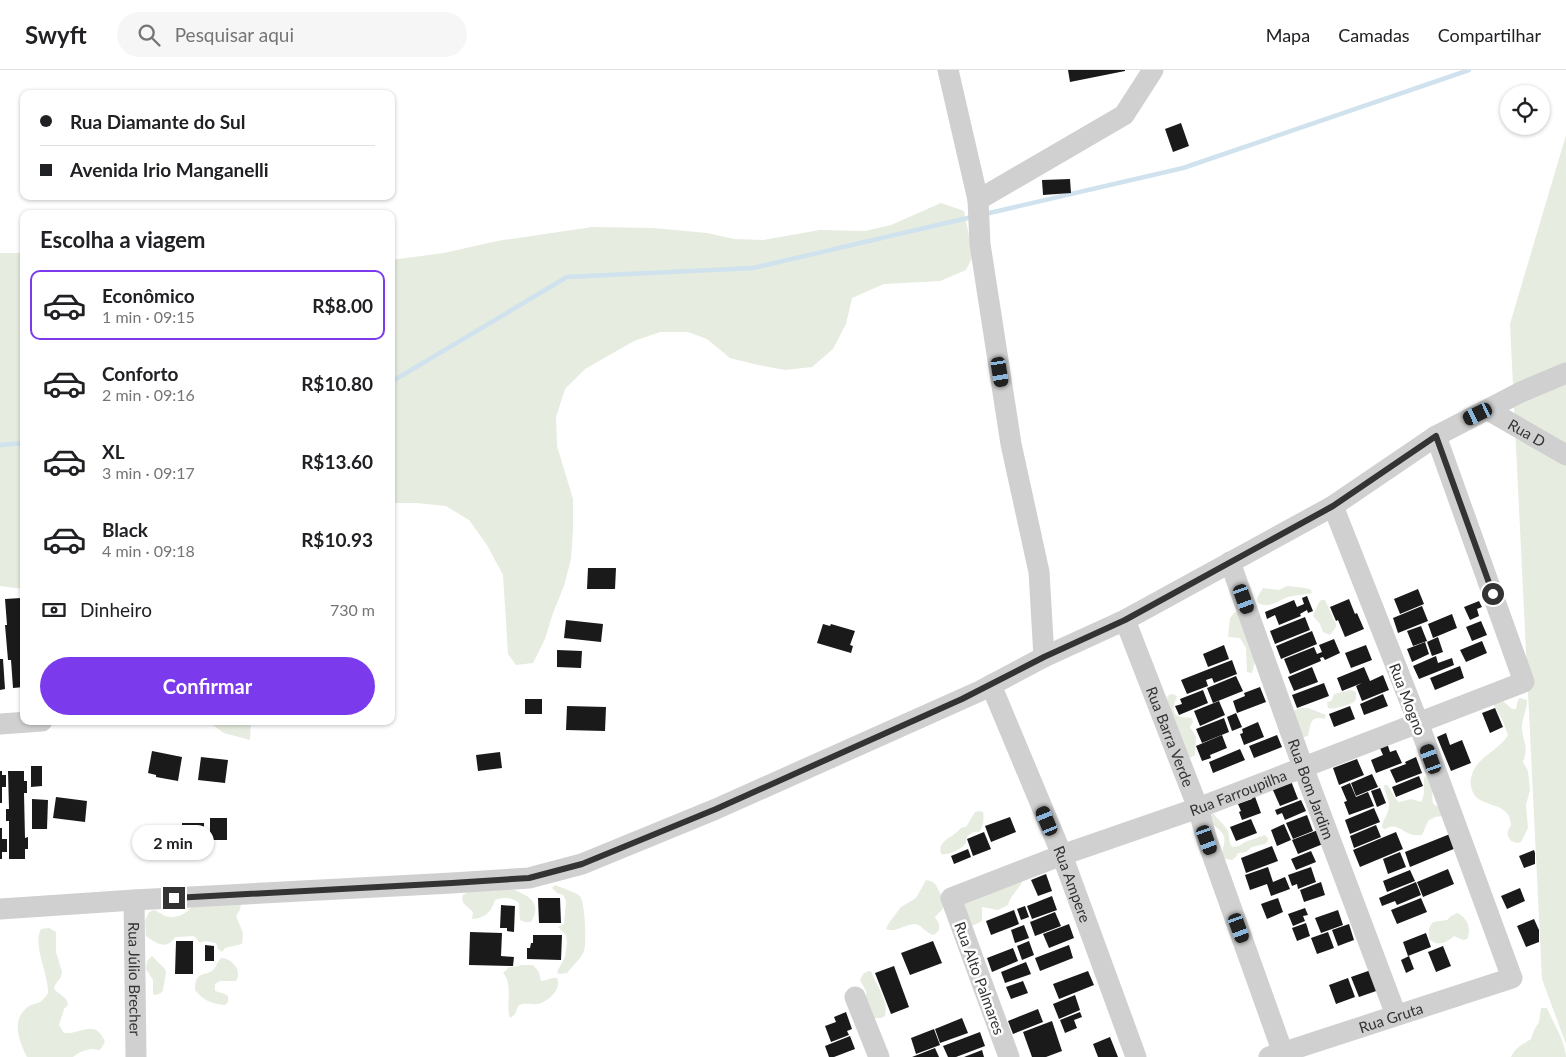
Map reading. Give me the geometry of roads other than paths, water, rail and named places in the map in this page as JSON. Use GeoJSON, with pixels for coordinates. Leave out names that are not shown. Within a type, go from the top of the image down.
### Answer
{"type":"FeatureCollection","features":[{"type":"Feature","properties":{"kind":"street"},"geometry":{"type":"LineString","coordinates":[[948,70],[978,200],[980,244],[1011,444],[1039,572],[1044,657]]}},
{"type":"Feature","properties":{"kind":"street"},"geometry":{"type":"LineString","coordinates":[[978,200],[1124,114],[1153,70]]}},
{"type":"Feature","properties":{"kind":"street"},"geometry":{"type":"LineString","coordinates":[[0,909],[529,878],[582,864],[716,809],[991,685],[1044,657],[1125,620],[1333,506],[1436,436],[1521,392],[1566,374]]}},
{"type":"Feature","properties":{"kind":"street","name":"Rua D"},"geometry":{"type":"LineString","coordinates":[[1488,410],[1566,455]]}},
{"type":"Feature","properties":{"kind":"street","name":"Rua Farroupilha"},"geometry":{"type":"LineString","coordinates":[[951,898],[1062,855],[1198,808],[1524,682],[1436,436]]}},
{"type":"Feature","properties":{"kind":"street","name":"Rua Mogno"},"geometry":{"type":"LineString","coordinates":[[1333,506],[1418,722],[1512,978]]}},
{"type":"Feature","properties":{"kind":"street","name":"Rua Bom Jardim"},"geometry":{"type":"LineString","coordinates":[[1230,562],[1303,767],[1396,1015]]}},
{"type":"Feature","properties":{"kind":"street","name":"Rua Barra Verde"},"geometry":{"type":"LineString","coordinates":[[1125,620],[1198,808],[1276,1055]]}},
{"type":"Feature","properties":{"kind":"street","name":"Rua Ampere"},"geometry":{"type":"LineString","coordinates":[[991,685],[1062,855],[1136,1057]]}},
{"type":"Feature","properties":{"kind":"street"},"geometry":{"type":"LineString","coordinates":[[0,724],[20,723]]}},
{"type":"Feature","properties":{"kind":"street","name":"Rua Alto Palmares"},"geometry":{"type":"LineString","coordinates":[[951,898],[1009,1057]]}},
{"type":"Feature","properties":{"kind":"street","name":"Rua Júlio Brecher"},"geometry":{"type":"LineString","coordinates":[[134,900],[136,1057]]}},
{"type":"Feature","properties":{"kind":"street","name":"Rua Gruta"},"geometry":{"type":"LineString","coordinates":[[1276,1055],[1512,978]]}},
{"type":"Feature","properties":{"kind":"street"},"geometry":{"type":"LineString","coordinates":[[856,997],[879,1057]]}},
{"type":"Feature","properties":{"kind":"waterway"},"geometry":{"type":"LineString","coordinates":[[985,214],[1183,168],[1469,70]]}},
{"type":"Feature","properties":{"kind":"waterway"},"geometry":{"type":"LineString","coordinates":[[395,380],[567,277],[753,268],[972,217]]}},
{"type":"Feature","properties":{"kind":"waterway"},"geometry":{"type":"LineString","coordinates":[[0,445],[20,443]]}}]}
